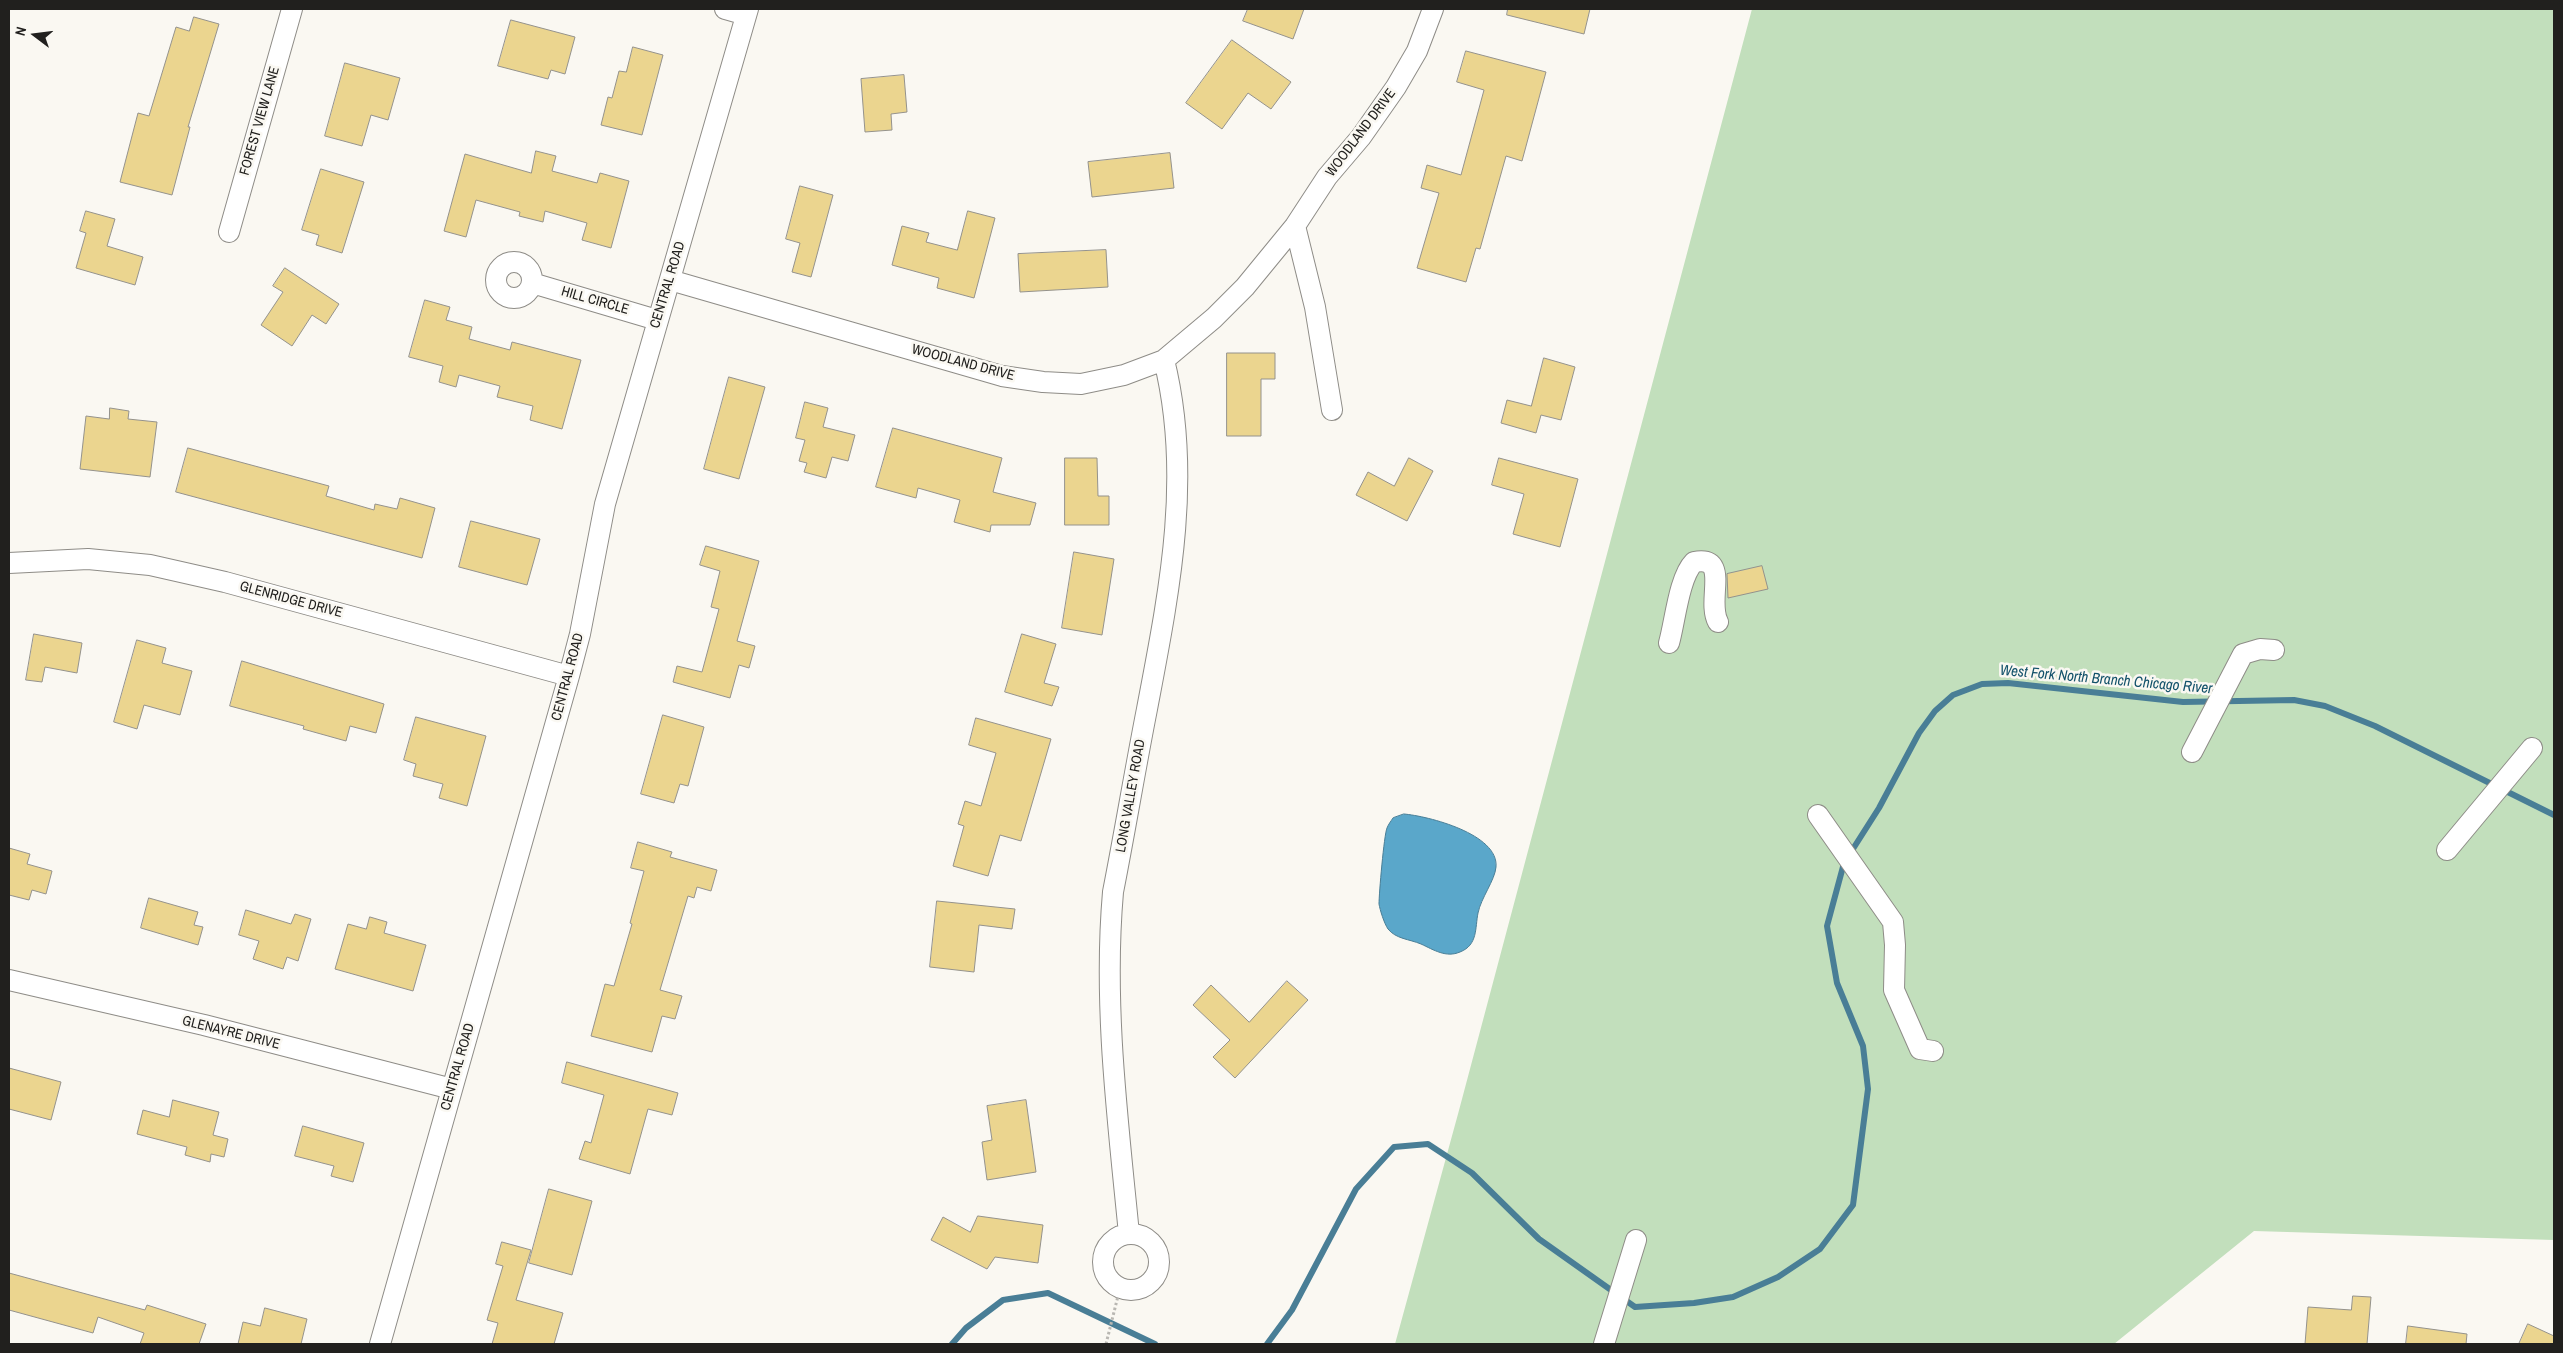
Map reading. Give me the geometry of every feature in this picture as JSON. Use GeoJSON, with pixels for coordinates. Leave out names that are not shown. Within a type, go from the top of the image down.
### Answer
{"type":"FeatureCollection","features":[{"type":"Feature","properties":{"kind":"street","name":"FOREST VIEW LANE"},"geometry":{"type":"LineString","coordinates":[[229,232],[292,9]]}},
{"type":"Feature","properties":{"kind":"street"},"geometry":{"type":"LineString","coordinates":[[725,9],[747,12]]}},
{"type":"Feature","properties":{"kind":"street","name":"WOODLAND DRIVE"},"geometry":{"type":"LineString","coordinates":[[670,280],[1002,376],[1043,382],[1081,384],[1124,375],[1164,360],[1220,312],[1245,287],[1295,226],[1327,178],[1361,137],[1396,86],[1417,50],[1433,9]]}},
{"type":"Feature","properties":{"kind":"street","name":"CENTRAL ROAD"},"geometry":{"type":"LineString","coordinates":[[380,1344],[569,676],[580,634],[605,504],[747,12]]}},
{"type":"Feature","properties":{"kind":"street"},"geometry":{"type":"LineString","coordinates":[[1295,226],[1314,307],[1332,410]]}},
{"type":"Feature","properties":{"kind":"street","name":"HILL CIRCLE"},"geometry":{"type":"LineString","coordinates":[[532,283],[657,320]]}},
{"type":"Feature","properties":{"kind":"street","name":"LONG VALLEY ROAD"},"geometry":{"type":"LineString","coordinates":[[1129,1234],[1114,1065],[1109,968],[1110,927],[1114,892],[1175,553],[1177,453],[1174,398],[1164,360]]}},
{"type":"Feature","properties":{"kind":"street","name":"GLENRIDGE DRIVE"},"geometry":{"type":"LineString","coordinates":[[9,563],[88,558],[150,565],[225,582],[569,676]]}},
{"type":"Feature","properties":{"kind":"street"},"geometry":{"type":"LineString","coordinates":[[1669,643],[1684,579],[1689,567],[1694,562],[1706,562],[1714,566],[1716,575],[1713,610],[1718,622]]}},
{"type":"Feature","properties":{"kind":"street"},"geometry":{"type":"LineString","coordinates":[[2192,752],[2243,654],[2260,650],[2274,650]]}},
{"type":"Feature","properties":{"kind":"street"},"geometry":{"type":"LineString","coordinates":[[2447,850],[2532,748]]}},
{"type":"Feature","properties":{"kind":"street"},"geometry":{"type":"LineString","coordinates":[[1818,815],[1893,922],[1895,945],[1894,990],[1904,1017],[1920,1048],[1934,1050]]}},
{"type":"Feature","properties":{"kind":"street","name":"GLENAYRE DRIVE"},"geometry":{"type":"LineString","coordinates":[[9,980],[204,1025],[452,1088]]}},
{"type":"Feature","properties":{"kind":"street"},"geometry":{"type":"LineString","coordinates":[[1129,1234],[1146,1239],[1157,1253],[1158,1262],[1152,1279],[1146,1285],[1128,1290],[1118,1296],[1106,1275],[1103,1257],[1112,1241],[1129,1234]]}},
{"type":"Feature","properties":{"kind":"street"},"geometry":{"type":"LineString","coordinates":[[1604,1344],[1636,1240]]}},
{"type":"Feature","properties":{"kind":"path"},"geometry":{"type":"LineString","coordinates":[[1106,1344],[1118,1296]]}},
{"type":"Feature","properties":{"kind":"green space"},"geometry":{"type":"Polygon","coordinates":[[[1752,9],[2554,9],[2554,1240],[2254,1231],[2114,1344],[1395,1344],[1752,9]]]}},
{"type":"Feature","properties":{"kind":"water"},"geometry":{"type":"Polygon","coordinates":[[[1404,814],[1429,818],[1460,829],[1475,836],[1494,855],[1495,872],[1478,913],[1475,936],[1466,949],[1455,954],[1445,954],[1399,937],[1388,929],[1384,920],[1379,904],[1387,827],[1393,818],[1404,814]]]}},
{"type":"Feature","properties":{"kind":"building"},"geometry":{"type":"Polygon","coordinates":[[[1248,9],[1304,9],[1293,39],[1243,21],[1248,9]]]}},
{"type":"Feature","properties":{"kind":"building"},"geometry":{"type":"Polygon","coordinates":[[[1508,9],[1590,9],[1584,34],[1507,15],[1508,9]]]}},
{"type":"Feature","properties":{"kind":"building"},"geometry":{"type":"Polygon","coordinates":[[[194,17],[219,24],[188,127],[190,127],[172,195],[120,182],[138,113],[149,116],[176,27],[189,31],[194,17]]]}},
{"type":"Feature","properties":{"kind":"building"},"geometry":{"type":"Polygon","coordinates":[[[511,20],[575,37],[565,74],[551,70],[548,79],[498,66],[511,20]]]}},
{"type":"Feature","properties":{"kind":"building"},"geometry":{"type":"Polygon","coordinates":[[[1232,40],[1291,82],[1271,109],[1248,93],[1222,129],[1186,103],[1232,40]]]}},
{"type":"Feature","properties":{"kind":"building"},"geometry":{"type":"Polygon","coordinates":[[[633,47],[663,55],[642,135],[601,125],[608,97],[612,98],[619,71],[626,72],[633,47]]]}},
{"type":"Feature","properties":{"kind":"building"},"geometry":{"type":"Polygon","coordinates":[[[1466,51],[1546,72],[1522,161],[1506,156],[1480,249],[1476,248],[1466,282],[1417,268],[1439,193],[1421,188],[1427,165],[1461,175],[1484,90],[1457,82],[1466,51]]]}},
{"type":"Feature","properties":{"kind":"building"},"geometry":{"type":"Polygon","coordinates":[[[345,63],[400,78],[388,120],[371,115],[362,146],[325,136],[345,63]]]}},
{"type":"Feature","properties":{"kind":"building"},"geometry":{"type":"Polygon","coordinates":[[[904,75],[907,112],[891,114],[892,130],[865,132],[861,79],[904,75]]]}},
{"type":"Feature","properties":{"kind":"building"},"geometry":{"type":"Polygon","coordinates":[[[536,151],[556,156],[552,171],[597,183],[600,173],[629,181],[611,248],[582,240],[587,223],[545,211],[543,222],[519,216],[520,212],[476,200],[466,237],[444,231],[465,154],[531,173],[536,151]]]}},
{"type":"Feature","properties":{"kind":"building"},"geometry":{"type":"Polygon","coordinates":[[[1170,153],[1174,188],[1092,197],[1088,162],[1170,153]]]}},
{"type":"Feature","properties":{"kind":"building"},"geometry":{"type":"Polygon","coordinates":[[[321,169],[364,182],[342,253],[316,245],[319,235],[302,230],[321,169]]]}},
{"type":"Feature","properties":{"kind":"building"},"geometry":{"type":"Polygon","coordinates":[[[800,186],[833,195],[811,277],[792,272],[800,243],[786,239],[800,186]]]}},
{"type":"Feature","properties":{"kind":"building"},"geometry":{"type":"Polygon","coordinates":[[[86,211],[115,219],[107,246],[143,257],[135,285],[76,268],[86,233],[80,231],[86,211]]]}},
{"type":"Feature","properties":{"kind":"building"},"geometry":{"type":"Polygon","coordinates":[[[968,211],[995,218],[974,298],[937,288],[939,278],[892,265],[902,226],[929,233],[926,242],[957,250],[968,211]]]}},
{"type":"Feature","properties":{"kind":"building"},"geometry":{"type":"Polygon","coordinates":[[[1106,250],[1108,287],[1020,292],[1018,254],[1106,250]]]}},
{"type":"Feature","properties":{"kind":"building"},"geometry":{"type":"Polygon","coordinates":[[[285,268],[339,304],[326,324],[312,315],[292,346],[261,325],[283,292],[273,286],[285,268]]]}},
{"type":"Feature","properties":{"kind":"building"},"geometry":{"type":"Polygon","coordinates":[[[425,300],[450,307],[446,320],[472,327],[469,339],[510,350],[512,342],[581,360],[562,429],[530,420],[533,406],[497,397],[500,386],[459,375],[456,387],[439,382],[443,366],[409,357],[425,300]]]}},
{"type":"Feature","properties":{"kind":"building"},"geometry":{"type":"Polygon","coordinates":[[[1227,353],[1275,353],[1275,379],[1261,379],[1261,436],[1227,436],[1227,353]]]}},
{"type":"Feature","properties":{"kind":"building"},"geometry":{"type":"Polygon","coordinates":[[[1544,358],[1575,367],[1561,420],[1541,415],[1536,433],[1501,423],[1507,400],[1531,406],[1544,358]]]}},
{"type":"Feature","properties":{"kind":"building"},"geometry":{"type":"Polygon","coordinates":[[[729,377],[765,387],[739,479],[704,469],[729,377]]]}},
{"type":"Feature","properties":{"kind":"building"},"geometry":{"type":"Polygon","coordinates":[[[805,402],[828,408],[823,427],[855,435],[848,461],[832,457],[826,478],[804,472],[807,463],[799,461],[805,440],[796,438],[805,402]]]}},
{"type":"Feature","properties":{"kind":"building"},"geometry":{"type":"Polygon","coordinates":[[[110,408],[129,411],[128,419],[157,422],[150,477],[80,469],[86,416],[109,419],[110,408]]]}},
{"type":"Feature","properties":{"kind":"building"},"geometry":{"type":"Polygon","coordinates":[[[893,428],[1002,458],[993,492],[1036,503],[1030,525],[991,525],[990,532],[954,522],[960,500],[918,488],[916,498],[876,487],[893,428]]]}},
{"type":"Feature","properties":{"kind":"building"},"geometry":{"type":"Polygon","coordinates":[[[188,448],[329,486],[326,496],[374,510],[375,504],[397,509],[400,498],[435,508],[422,558],[176,492],[188,448]]]}},
{"type":"Feature","properties":{"kind":"building"},"geometry":{"type":"Polygon","coordinates":[[[1065,458],[1097,458],[1098,496],[1109,496],[1109,525],[1065,525],[1065,458]]]}},
{"type":"Feature","properties":{"kind":"building"},"geometry":{"type":"Polygon","coordinates":[[[1409,458],[1433,471],[1407,521],[1356,495],[1368,472],[1394,486],[1409,458]]]}},
{"type":"Feature","properties":{"kind":"building"},"geometry":{"type":"Polygon","coordinates":[[[1499,458],[1578,479],[1560,547],[1513,534],[1524,494],[1492,485],[1499,458]]]}},
{"type":"Feature","properties":{"kind":"building"},"geometry":{"type":"Polygon","coordinates":[[[471,521],[540,539],[527,585],[459,567],[471,521]]]}},
{"type":"Feature","properties":{"kind":"building"},"geometry":{"type":"Polygon","coordinates":[[[706,546],[759,561],[737,641],[755,646],[749,668],[739,665],[730,698],[673,682],[677,666],[702,672],[719,609],[711,607],[720,571],[700,565],[706,546]]]}},
{"type":"Feature","properties":{"kind":"building"},"geometry":{"type":"Polygon","coordinates":[[[1074,552],[1114,559],[1102,635],[1062,628],[1074,552]]]}},
{"type":"Feature","properties":{"kind":"building"},"geometry":{"type":"Polygon","coordinates":[[[1762,566],[1768,589],[1728,598],[1727,574],[1762,566]]]}},
{"type":"Feature","properties":{"kind":"building"},"geometry":{"type":"Polygon","coordinates":[[[34,634],[82,643],[77,673],[45,667],[42,682],[26,680],[34,634]]]}},
{"type":"Feature","properties":{"kind":"building"},"geometry":{"type":"Polygon","coordinates":[[[1022,634],[1056,644],[1044,683],[1059,687],[1052,706],[1005,692],[1022,634]]]}},
{"type":"Feature","properties":{"kind":"building"},"geometry":{"type":"Polygon","coordinates":[[[137,640],[166,648],[162,663],[192,671],[180,715],[144,705],[137,729],[114,722],[137,640]]]}},
{"type":"Feature","properties":{"kind":"building"},"geometry":{"type":"Polygon","coordinates":[[[242,661],[384,704],[376,733],[350,726],[346,741],[303,729],[304,726],[230,706],[242,661]]]}},
{"type":"Feature","properties":{"kind":"building"},"geometry":{"type":"Polygon","coordinates":[[[663,715],[704,727],[688,786],[680,784],[674,803],[641,794],[663,715]]]}},
{"type":"Feature","properties":{"kind":"building"},"geometry":{"type":"Polygon","coordinates":[[[416,717],[486,736],[467,806],[439,798],[443,784],[413,776],[416,764],[404,760],[416,717]]]}},
{"type":"Feature","properties":{"kind":"building"},"geometry":{"type":"Polygon","coordinates":[[[976,718],[1051,739],[1021,841],[1000,835],[988,876],[953,866],[964,826],[958,824],[965,801],[981,806],[996,753],[969,745],[976,718]]]}},
{"type":"Feature","properties":{"kind":"building"},"geometry":{"type":"Polygon","coordinates":[[[638,842],[672,852],[670,857],[717,870],[711,891],[697,887],[694,898],[688,896],[660,990],[682,996],[675,1019],[662,1016],[652,1052],[591,1036],[605,984],[614,986],[632,924],[630,923],[644,871],[631,868],[638,842]]]}},
{"type":"Feature","properties":{"kind":"building"},"geometry":{"type":"Polygon","coordinates":[[[9,848],[30,854],[27,864],[52,871],[46,894],[32,890],[29,900],[9,895],[9,848]]]}},
{"type":"Feature","properties":{"kind":"building"},"geometry":{"type":"Polygon","coordinates":[[[149,898],[198,912],[194,925],[203,927],[198,945],[141,928],[149,898]]]}},
{"type":"Feature","properties":{"kind":"building"},"geometry":{"type":"Polygon","coordinates":[[[937,901],[1015,909],[1012,929],[979,925],[974,972],[930,967],[937,901]]]}},
{"type":"Feature","properties":{"kind":"building"},"geometry":{"type":"Polygon","coordinates":[[[246,910],[291,924],[295,914],[311,919],[298,961],[287,957],[283,969],[253,959],[259,941],[239,935],[246,910]]]}},
{"type":"Feature","properties":{"kind":"building"},"geometry":{"type":"Polygon","coordinates":[[[370,917],[387,922],[384,933],[426,945],[413,991],[335,969],[348,924],[366,929],[370,917]]]}},
{"type":"Feature","properties":{"kind":"building"},"geometry":{"type":"Polygon","coordinates":[[[1287,981],[1308,1000],[1235,1078],[1213,1057],[1230,1040],[1193,1005],[1211,985],[1249,1022],[1287,981]]]}},
{"type":"Feature","properties":{"kind":"building"},"geometry":{"type":"Polygon","coordinates":[[[567,1062],[678,1093],[672,1115],[648,1109],[630,1174],[579,1159],[585,1141],[591,1143],[604,1095],[562,1083],[567,1062]]]}},
{"type":"Feature","properties":{"kind":"building"},"geometry":{"type":"Polygon","coordinates":[[[9,1068],[61,1082],[51,1120],[9,1109],[9,1068]]]}},
{"type":"Feature","properties":{"kind":"building"},"geometry":{"type":"Polygon","coordinates":[[[173,1100],[219,1112],[213,1135],[228,1139],[224,1157],[211,1154],[210,1162],[185,1155],[187,1147],[137,1134],[143,1110],[169,1117],[173,1100]]]}},
{"type":"Feature","properties":{"kind":"building"},"geometry":{"type":"Polygon","coordinates":[[[1026,1100],[1036,1172],[987,1180],[982,1142],[992,1140],[987,1106],[1026,1100]]]}},
{"type":"Feature","properties":{"kind":"building"},"geometry":{"type":"Polygon","coordinates":[[[303,1126],[364,1143],[353,1182],[331,1176],[334,1166],[295,1156],[303,1126]]]}},
{"type":"Feature","properties":{"kind":"building"},"geometry":{"type":"Polygon","coordinates":[[[549,1189],[592,1201],[572,1275],[529,1263],[549,1189]]]}},
{"type":"Feature","properties":{"kind":"building"},"geometry":{"type":"Polygon","coordinates":[[[978,1216],[1043,1225],[1038,1263],[995,1257],[987,1269],[931,1240],[943,1217],[970,1232],[978,1216]]]}},
{"type":"Feature","properties":{"kind":"building"},"geometry":{"type":"Polygon","coordinates":[[[502,1242],[531,1250],[516,1300],[563,1313],[554,1344],[492,1344],[498,1323],[487,1320],[503,1266],[496,1264],[502,1242]]]}},
{"type":"Feature","properties":{"kind":"building"},"geometry":{"type":"Polygon","coordinates":[[[9,1273],[145,1310],[147,1305],[206,1324],[199,1344],[140,1344],[144,1333],[98,1317],[93,1333],[9,1310],[9,1273]]]}},
{"type":"Feature","properties":{"kind":"building"},"geometry":{"type":"Polygon","coordinates":[[[2353,1296],[2371,1297],[2367,1344],[2305,1344],[2308,1307],[2351,1310],[2353,1296]]]}},
{"type":"Feature","properties":{"kind":"building"},"geometry":{"type":"Polygon","coordinates":[[[265,1308],[307,1319],[301,1344],[238,1344],[243,1322],[260,1326],[265,1308]]]}},
{"type":"Feature","properties":{"kind":"building"},"geometry":{"type":"Polygon","coordinates":[[[2528,1324],[2554,1336],[2554,1344],[2519,1344],[2528,1324]]]}},
{"type":"Feature","properties":{"kind":"building"},"geometry":{"type":"Polygon","coordinates":[[[2408,1326],[2467,1334],[2466,1344],[2406,1344],[2408,1326]]]}},
{"type":"Feature","properties":{"kind":"waterway","name":"West Fork North Branch Chicago River"},"geometry":{"type":"LineString","coordinates":[[1267,1344],[1292,1310],[1356,1189],[1394,1147],[1428,1144],[1472,1173],[1539,1239],[1635,1307],[1694,1303],[1733,1297],[1778,1277],[1820,1249],[1853,1205],[1868,1089],[1863,1046],[1837,983],[1827,926],[1844,863],[1879,808],[1919,733],[1935,711],[1953,695],[1982,684],[2008,683],[2183,702],[2294,700],[2325,706],[2375,726],[2554,815]]}},
{"type":"Feature","properties":{"kind":"waterway","name":"West Fork North Branch Chicago River"},"geometry":{"type":"LineString","coordinates":[[952,1344],[966,1328],[1003,1300],[1048,1293],[1155,1344]]}}]}
